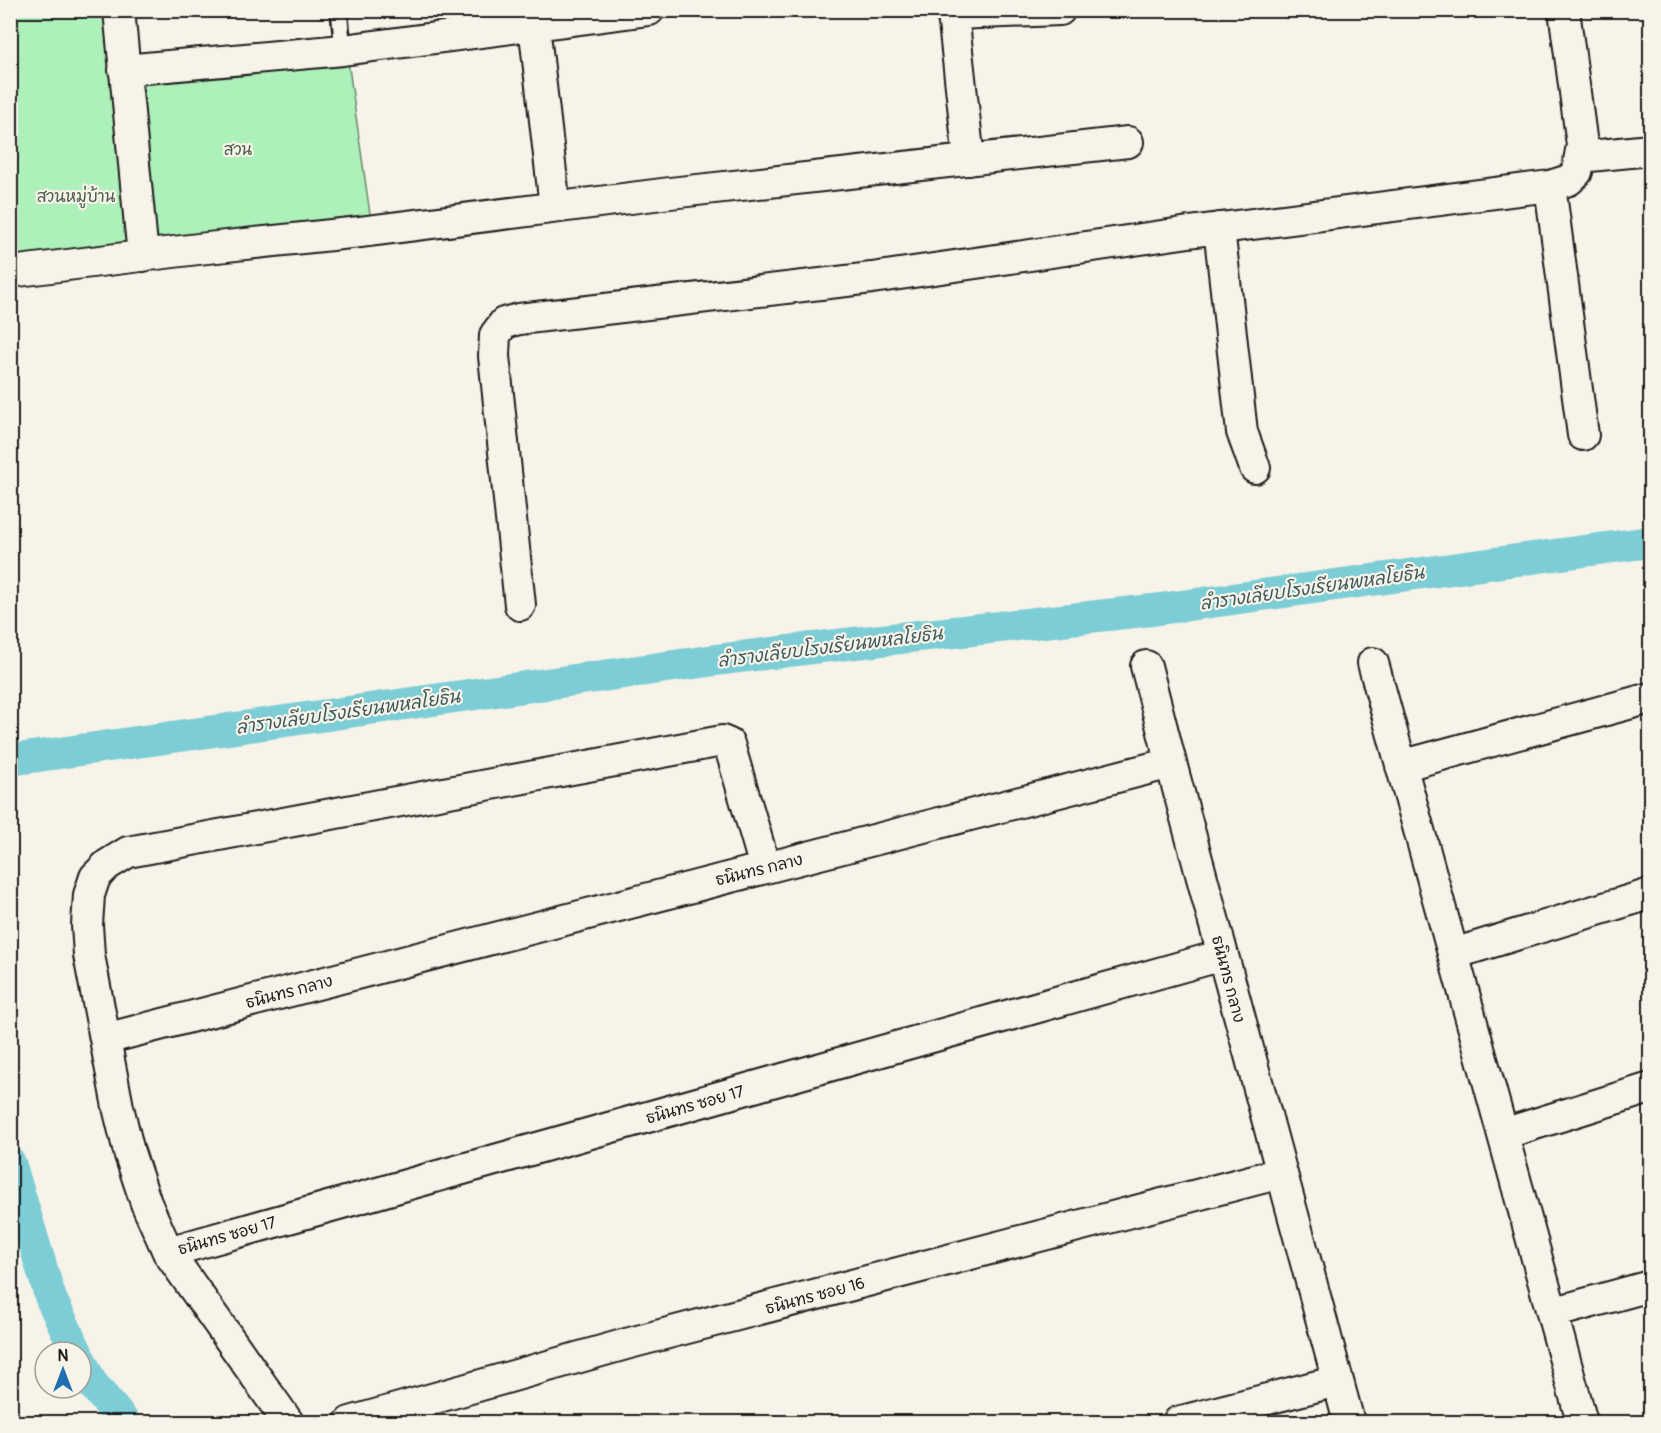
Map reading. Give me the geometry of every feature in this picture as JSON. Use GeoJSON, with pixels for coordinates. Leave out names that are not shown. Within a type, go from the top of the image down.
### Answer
{"type":"FeatureCollection","features":[{"type":"Feature","properties":{"kind":"street"},"geometry":{"type":"LineString","coordinates":[[119,10],[143,256]]}},
{"type":"Feature","properties":{"kind":"street"},"geometry":{"type":"LineString","coordinates":[[124,70],[343,50],[649,10]]}},
{"type":"Feature","properties":{"kind":"street"},"geometry":{"type":"LineString","coordinates":[[969,160],[951,12],[1060,10]]}},
{"type":"Feature","properties":{"kind":"street"},"geometry":{"type":"LineString","coordinates":[[520,605],[494,356],[495,335],[504,323],[519,319],[872,278],[1219,228],[1550,186],[1569,180],[1577,172],[1582,145],[1563,10]]}},
{"type":"Feature","properties":{"kind":"street"},"geometry":{"type":"LineString","coordinates":[[534,25],[555,207]]}},
{"type":"Feature","properties":{"kind":"street"},"geometry":{"type":"LineString","coordinates":[[10,272],[371,231],[670,193],[1128,142]]}},
{"type":"Feature","properties":{"kind":"street"},"geometry":{"type":"LineString","coordinates":[[1580,157],[1650,150]]}},
{"type":"Feature","properties":{"kind":"street"},"geometry":{"type":"LineString","coordinates":[[1550,186],[1583,435]]}},
{"type":"Feature","properties":{"kind":"street"},"geometry":{"type":"LineString","coordinates":[[1219,228],[1242,432],[1255,468]]}},
{"type":"Feature","properties":{"kind":"street"},"geometry":{"type":"LineString","coordinates":[[1373,663],[1582,1422]]}},
{"type":"Feature","properties":{"kind":"street"},"geometry":{"type":"LineString","coordinates":[[1146,666],[1171,764]]}},
{"type":"Feature","properties":{"kind":"street"},"geometry":{"type":"LineString","coordinates":[[1401,766],[1650,698]]}},
{"type":"Feature","properties":{"kind":"street"},"geometry":{"type":"LineString","coordinates":[[288,1422],[168,1252],[146,1203],[129,1152],[118,1107],[89,955],[87,925],[89,895],[95,877],[106,866],[128,852],[722,741],[729,744],[765,867]]}},
{"type":"Feature","properties":{"kind":"street","name":"ธนินทร กลาง"},"geometry":{"type":"LineString","coordinates":[[105,1039],[1171,764],[1349,1422]]}},
{"type":"Feature","properties":{"kind":"street"},"geometry":{"type":"LineString","coordinates":[[1453,954],[1650,894]]}},
{"type":"Feature","properties":{"kind":"street","name":"ธนินทร ซอย 17"},"geometry":{"type":"LineString","coordinates":[[168,1252],[1223,955]]}},
{"type":"Feature","properties":{"kind":"street"},"geometry":{"type":"LineString","coordinates":[[1503,1134],[1650,1088]]}},
{"type":"Feature","properties":{"kind":"street","name":"ธนินทร ซอย 16"},"geometry":{"type":"LineString","coordinates":[[350,1422],[626,1344],[1281,1173]]}},
{"type":"Feature","properties":{"kind":"street"},"geometry":{"type":"LineString","coordinates":[[1552,1313],[1650,1286]]}},
{"type":"Feature","properties":{"kind":"street"},"geometry":{"type":"LineString","coordinates":[[1178,1422],[1337,1381]]}},
{"type":"Feature","properties":{"kind":"lane"},"geometry":{"type":"LineString","coordinates":[[339,10],[343,50]]}},
{"type":"Feature","properties":{"kind":"green space"},"geometry":{"type":"Polygon","coordinates":[[[10,11],[124,11],[130,63],[346,47],[372,228],[11,272],[10,11]]]}},
{"type":"Feature","properties":{"kind":"waterway","name":"ลำรางเลียบโรงเรียนพหลโยธิน"},"geometry":{"type":"LineString","coordinates":[[10,760],[716,660],[1152,610],[1650,542]]}},
{"type":"Feature","properties":{"kind":"waterway"},"geometry":{"type":"LineString","coordinates":[[10,1163],[51,1299],[71,1340]]}},
{"type":"Feature","properties":{"kind":"waterway"},"geometry":{"type":"LineString","coordinates":[[93,1384],[124,1422]]}},
{"type":"Feature","properties":{"kind":"park label","name":"สวน"},"geometry":{"type":"Point","coordinates":[238,149]}},
{"type":"Feature","properties":{"kind":"park label","name":"สวนหมู่บ้าน"},"geometry":{"type":"Point","coordinates":[76,196]}}]}
